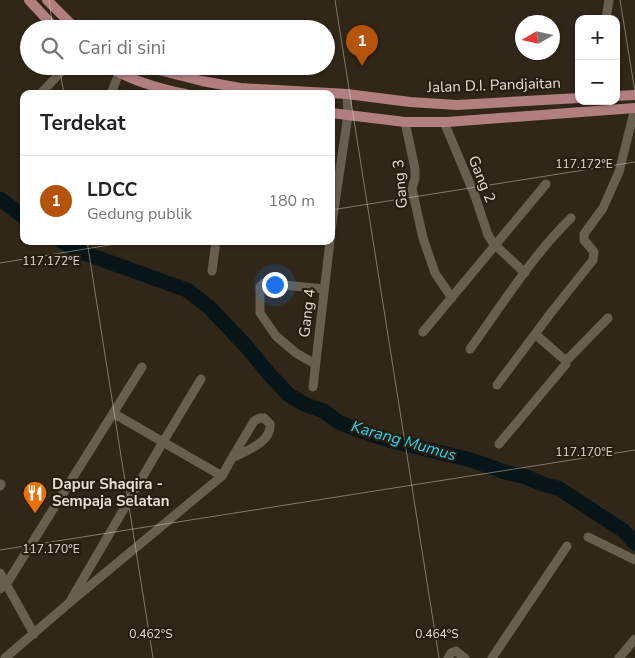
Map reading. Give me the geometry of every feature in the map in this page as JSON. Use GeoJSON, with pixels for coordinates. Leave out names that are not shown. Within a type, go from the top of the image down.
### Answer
{"type":"FeatureCollection","features":[{"type":"Feature","properties":{"kind":"main road"},"geometry":{"type":"LineString","coordinates":[[29,0],[48,20]]}},
{"type":"Feature","properties":{"kind":"main road"},"geometry":{"type":"LineString","coordinates":[[47,0],[67,20]]}},
{"type":"Feature","properties":{"kind":"main road"},"geometry":{"type":"LineString","coordinates":[[125,75],[170,90]]}},
{"type":"Feature","properties":{"kind":"main road","name":"Jalan D.I. Pandjaitan"},"geometry":{"type":"LineString","coordinates":[[177,75],[202,82],[240,88],[276,90]]}},
{"type":"Feature","properties":{"kind":"main road","name":"Jalan D.I. Pandjaitan"},"geometry":{"type":"LineString","coordinates":[[335,93],[410,102],[457,104],[575,98]]}},
{"type":"Feature","properties":{"kind":"main road"},"geometry":{"type":"LineString","coordinates":[[620,96],[635,95]]}},
{"type":"Feature","properties":{"kind":"main road","name":"Jalan D.I. Pandjaitan"},"geometry":{"type":"LineString","coordinates":[[335,113],[405,122],[444,122],[635,108]]}},
{"type":"Feature","properties":{"kind":"street"},"geometry":{"type":"LineString","coordinates":[[607,15],[609,0]]}},
{"type":"Feature","properties":{"kind":"street"},"geometry":{"type":"LineString","coordinates":[[44,90],[58,75]]}},
{"type":"Feature","properties":{"kind":"street"},"geometry":{"type":"LineString","coordinates":[[113,90],[118,75]]}},
{"type":"Feature","properties":{"kind":"street"},"geometry":{"type":"LineString","coordinates":[[335,203],[348,115],[347,94]]}},
{"type":"Feature","properties":{"kind":"street"},"geometry":{"type":"LineString","coordinates":[[496,385],[594,260],[594,256],[584,240],[584,234],[603,208],[619,172],[635,108]]}},
{"type":"Feature","properties":{"kind":"street","name":"Gang 3"},"geometry":{"type":"LineString","coordinates":[[405,122],[415,169],[412,189],[417,214],[432,268],[452,298]]}},
{"type":"Feature","properties":{"kind":"street","name":"Gang 2"},"geometry":{"type":"LineString","coordinates":[[444,122],[475,196],[488,235],[495,245],[525,273]]}},
{"type":"Feature","properties":{"kind":"street"},"geometry":{"type":"LineString","coordinates":[[423,332],[546,184]]}},
{"type":"Feature","properties":{"kind":"street"},"geometry":{"type":"LineString","coordinates":[[470,349],[525,273],[560,228],[571,218]]}},
{"type":"Feature","properties":{"kind":"street"},"geometry":{"type":"LineString","coordinates":[[212,272],[215,245]]}},
{"type":"Feature","properties":{"kind":"street","name":"Gang 4"},"geometry":{"type":"LineString","coordinates":[[312,388],[329,245]]}},
{"type":"Feature","properties":{"kind":"street"},"geometry":{"type":"LineString","coordinates":[[315,364],[296,353],[276,336],[260,313],[260,287],[264,284],[324,288]]}},
{"type":"Feature","properties":{"kind":"street"},"geometry":{"type":"LineString","coordinates":[[499,444],[566,364],[566,361],[608,318]]}},
{"type":"Feature","properties":{"kind":"street"},"geometry":{"type":"LineString","coordinates":[[535,334],[566,361]]}},
{"type":"Feature","properties":{"kind":"street"},"geometry":{"type":"LineString","coordinates":[[3,586],[142,367]]}},
{"type":"Feature","properties":{"kind":"street"},"geometry":{"type":"LineString","coordinates":[[70,603],[201,378]]}},
{"type":"Feature","properties":{"kind":"street"},"geometry":{"type":"LineString","coordinates":[[113,413],[222,476]]}},
{"type":"Feature","properties":{"kind":"street"},"geometry":{"type":"LineString","coordinates":[[6,658],[222,476],[232,458],[254,421],[260,418],[267,420],[271,429],[268,436],[232,458]]}},
{"type":"Feature","properties":{"kind":"street"},"geometry":{"type":"LineString","coordinates":[[588,537],[635,560]]}},
{"type":"Feature","properties":{"kind":"street"},"geometry":{"type":"LineString","coordinates":[[492,658],[567,546]]}},
{"type":"Feature","properties":{"kind":"street"},"geometry":{"type":"LineString","coordinates":[[0,573],[3,586],[34,634]]}},
{"type":"Feature","properties":{"kind":"street"},"geometry":{"type":"LineString","coordinates":[[619,658],[635,639]]}},
{"type":"Feature","properties":{"kind":"street"},"geometry":{"type":"LineString","coordinates":[[448,658],[454,651],[465,658]]}},
{"type":"Feature","properties":{"kind":"waterway","name":"Karang Mumus"},"geometry":{"type":"LineString","coordinates":[[0,199],[20,214]]}},
{"type":"Feature","properties":{"kind":"waterway","name":"Karang Mumus"},"geometry":{"type":"LineString","coordinates":[[68,245],[81,252],[187,290],[209,307],[289,395],[306,405],[324,411],[338,422],[388,440],[471,460],[558,488],[624,531],[635,543]]}},
{"type":"Feature","properties":{"kind":"place","name":"LDCC"},"geometry":{"type":"Point","coordinates":[362,66]}},
{"type":"Feature","properties":{"kind":"place","name":"Dapur Shaqira - Sempaja Selatan"},"geometry":{"type":"Point","coordinates":[35,514]}}]}
